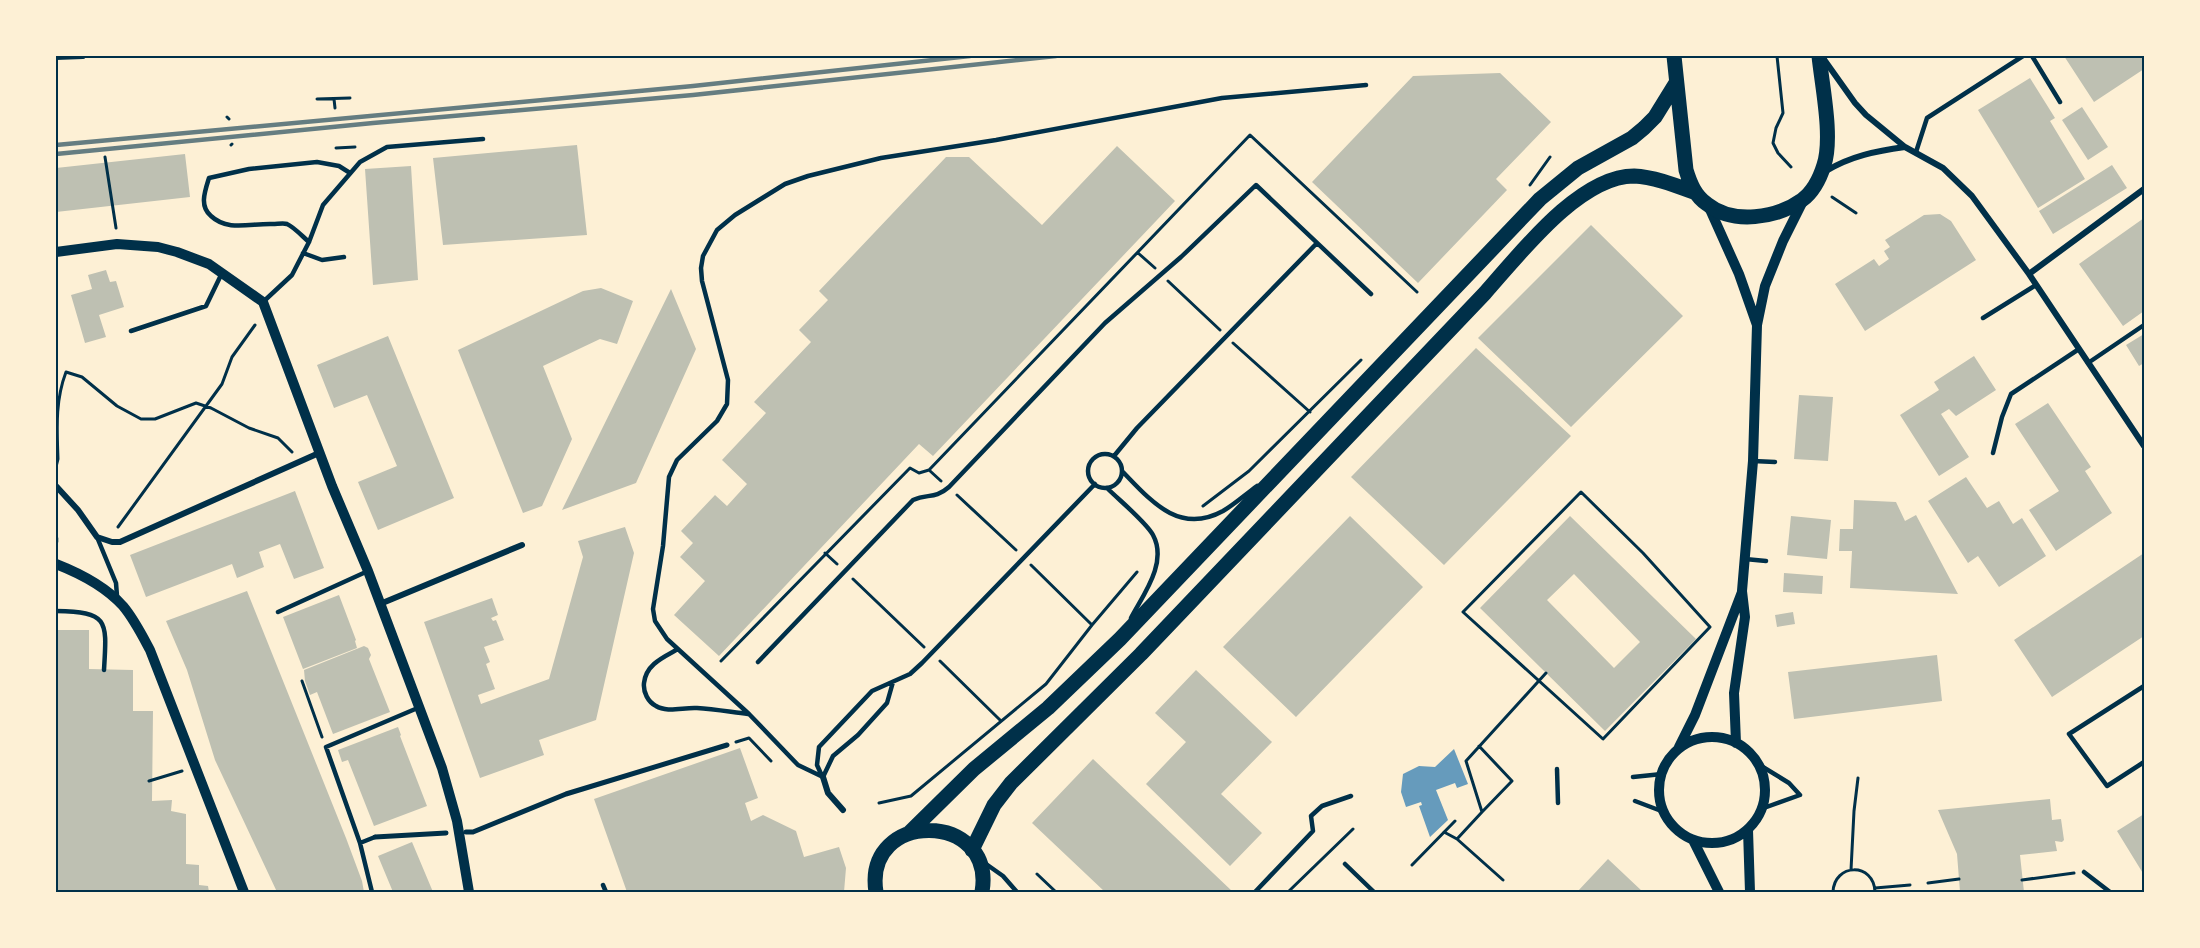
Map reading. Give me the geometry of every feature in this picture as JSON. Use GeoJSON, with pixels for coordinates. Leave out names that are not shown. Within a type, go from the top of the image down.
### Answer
{"type":"FeatureCollection","features":[{"type":"Feature","properties":{"kind":"main road"},"geometry":{"type":"LineString","coordinates":[[1674,56],[1686,170],[1696,193],[1708,205],[1734,214],[1755,217],[1781,211],[1804,199],[1817,182],[1825,164],[1827,142],[1820,56]]}},
{"type":"Feature","properties":{"kind":"main road"},"geometry":{"type":"LineString","coordinates":[[909,833],[974,769],[1048,708],[1120,639],[1539,199],[1578,168],[1632,138],[1644,128],[1655,117],[1676,83]]}},
{"type":"Feature","properties":{"kind":"main road"},"geometry":{"type":"LineString","coordinates":[[974,854],[994,805],[1011,783],[1141,654],[1485,293],[1537,235],[1581,197],[1604,182],[1614,179],[1636,176],[1696,193]]}},
{"type":"Feature","properties":{"kind":"main road"},"geometry":{"type":"LineString","coordinates":[[876,892],[876,873],[884,853],[896,840],[909,833],[926,829],[946,832],[963,842],[974,854],[983,876],[982,892]]}},
{"type":"Feature","properties":{"kind":"street"},"geometry":{"type":"LineString","coordinates":[[56,57],[83,56]]}},
{"type":"Feature","properties":{"kind":"street"},"geometry":{"type":"LineString","coordinates":[[1820,56],[1854,103],[1866,115],[1905,147],[1943,168],[1971,196],[2029,274],[2145,446]]}},
{"type":"Feature","properties":{"kind":"street"},"geometry":{"type":"LineString","coordinates":[[1820,175],[1860,155],[1905,147]]}},
{"type":"Feature","properties":{"kind":"street"},"geometry":{"type":"LineString","coordinates":[[2029,274],[2145,189]]}},
{"type":"Feature","properties":{"kind":"street"},"geometry":{"type":"LineString","coordinates":[[1736,743],[1734,693],[1745,617],[1742,591],[1753,460],[1757,326],[1765,286],[1783,241],[1804,199]]}},
{"type":"Feature","properties":{"kind":"street"},"geometry":{"type":"LineString","coordinates":[[1708,205],[1735,265],[1757,326]]}},
{"type":"Feature","properties":{"kind":"street"},"geometry":{"type":"LineString","coordinates":[[56,252],[117,244],[158,247],[196,258],[223,272],[263,302],[319,453],[368,571],[420,707],[446,781],[456,821],[468,892]]}},
{"type":"Feature","properties":{"kind":"street"},"geometry":{"type":"LineString","coordinates":[[56,486],[78,510],[97,537],[120,542],[319,453]]}},
{"type":"Feature","properties":{"kind":"street"},"geometry":{"type":"LineString","coordinates":[[380,604],[522,545]]}},
{"type":"Feature","properties":{"kind":"street"},"geometry":{"type":"LineString","coordinates":[[56,564],[90,581],[117,599],[131,616],[150,650],[243,892]]}},
{"type":"Feature","properties":{"kind":"street"},"geometry":{"type":"LineString","coordinates":[[1679,748],[1695,714],[1742,591]]}},
{"type":"Feature","properties":{"kind":"street"},"geometry":{"type":"LineString","coordinates":[[1748,830],[1720,842],[1693,840],[1677,831],[1666,819],[1659,798],[1659,781],[1667,761],[1679,748],[1690,741],[1707,737],[1722,738],[1736,743],[1758,764],[1764,797],[1761,809],[1748,830],[1750,892]]}},
{"type":"Feature","properties":{"kind":"street"},"geometry":{"type":"LineString","coordinates":[[466,832],[473,832],[566,794],[727,745]]}},
{"type":"Feature","properties":{"kind":"street"},"geometry":{"type":"LineString","coordinates":[[823,777],[828,793],[843,810]]}},
{"type":"Feature","properties":{"kind":"street"},"geometry":{"type":"LineString","coordinates":[[375,837],[446,834]]}},
{"type":"Feature","properties":{"kind":"street"},"geometry":{"type":"LineString","coordinates":[[1693,840],[1719,892]]}},
{"type":"Feature","properties":{"kind":"lane"},"geometry":{"type":"LineString","coordinates":[[1916,152],[1927,118],[2023,56]]}},
{"type":"Feature","properties":{"kind":"lane"},"geometry":{"type":"LineString","coordinates":[[2032,56],[2060,102]]}},
{"type":"Feature","properties":{"kind":"lane"},"geometry":{"type":"LineString","coordinates":[[823,777],[798,765],[661,632],[655,621],[653,609],[663,546],[667,488],[671,472],[684,452],[717,421],[727,404],[728,380],[702,281],[701,268],[708,244],[717,230],[785,184],[881,158],[996,140],[1222,98],[1366,85]]}},
{"type":"Feature","properties":{"kind":"lane"},"geometry":{"type":"LineString","coordinates":[[263,302],[292,274],[309,242],[324,205],[360,162],[387,147],[483,139]]}},
{"type":"Feature","properties":{"kind":"lane"},"geometry":{"type":"LineString","coordinates":[[309,242],[287,224],[220,225],[206,212],[204,206],[204,191],[209,178],[249,169],[317,162],[339,166],[350,173]]}},
{"type":"Feature","properties":{"kind":"lane"},"geometry":{"type":"LineString","coordinates":[[758,662],[913,500],[937,496],[949,487],[1105,323],[1181,257],[1256,185],[1371,294]]}},
{"type":"Feature","properties":{"kind":"lane"},"geometry":{"type":"LineString","coordinates":[[1114,456],[1137,428],[1317,243]]}},
{"type":"Feature","properties":{"kind":"lane"},"geometry":{"type":"LineString","coordinates":[[303,253],[322,260],[344,257]]}},
{"type":"Feature","properties":{"kind":"lane"},"geometry":{"type":"LineString","coordinates":[[131,331],[206,306],[223,272]]}},
{"type":"Feature","properties":{"kind":"lane"},"geometry":{"type":"LineString","coordinates":[[1983,318],[2036,285]]}},
{"type":"Feature","properties":{"kind":"lane"},"geometry":{"type":"LineString","coordinates":[[2088,363],[2145,325]]}},
{"type":"Feature","properties":{"kind":"lane"},"geometry":{"type":"LineString","coordinates":[[1993,453],[2002,417],[2011,394],[2079,349]]}},
{"type":"Feature","properties":{"kind":"lane"},"geometry":{"type":"LineString","coordinates":[[1120,639],[1155,573],[1157,547],[1153,534],[1107,488],[1095,484],[1088,471],[1091,461],[1104,454],[1114,456],[1120,462],[1122,471],[1167,513],[1185,519],[1200,520],[1224,510],[1290,462]]}},
{"type":"Feature","properties":{"kind":"lane"},"geometry":{"type":"LineString","coordinates":[[1753,460],[1775,462]]}},
{"type":"Feature","properties":{"kind":"lane"},"geometry":{"type":"LineString","coordinates":[[1107,488],[1116,484],[1122,471]]}},
{"type":"Feature","properties":{"kind":"lane"},"geometry":{"type":"LineString","coordinates":[[823,777],[817,765],[819,747],[872,692],[910,674],[931,654],[1095,484]]}},
{"type":"Feature","properties":{"kind":"lane"},"geometry":{"type":"LineString","coordinates":[[97,537],[116,583],[117,599]]}},
{"type":"Feature","properties":{"kind":"lane"},"geometry":{"type":"LineString","coordinates":[[1745,559],[1766,561]]}},
{"type":"Feature","properties":{"kind":"lane"},"geometry":{"type":"LineString","coordinates":[[278,612],[368,571]]}},
{"type":"Feature","properties":{"kind":"lane"},"geometry":{"type":"LineString","coordinates":[[56,611],[86,612],[100,621],[106,633],[104,670]]}},
{"type":"Feature","properties":{"kind":"lane"},"geometry":{"type":"LineString","coordinates":[[678,649],[658,660],[646,675],[644,688],[648,699],[653,704],[667,709],[697,708],[748,714]]}},
{"type":"Feature","properties":{"kind":"lane"},"geometry":{"type":"LineString","coordinates":[[823,777],[833,756],[858,735],[887,704],[893,682]]}},
{"type":"Feature","properties":{"kind":"lane"},"geometry":{"type":"LineString","coordinates":[[2145,686],[2069,734],[2107,786],[2145,762]]}},
{"type":"Feature","properties":{"kind":"lane"},"geometry":{"type":"LineString","coordinates":[[372,892],[360,843],[326,747],[420,707]]}},
{"type":"Feature","properties":{"kind":"lane"},"geometry":{"type":"LineString","coordinates":[[1758,764],[1789,783],[1800,795],[1761,809]]}},
{"type":"Feature","properties":{"kind":"lane"},"geometry":{"type":"LineString","coordinates":[[1557,769],[1558,803]]}},
{"type":"Feature","properties":{"kind":"lane"},"geometry":{"type":"LineString","coordinates":[[1633,777],[1662,774]]}},
{"type":"Feature","properties":{"kind":"lane"},"geometry":{"type":"LineString","coordinates":[[1255,892],[1313,831],[1311,816],[1322,806],[1351,796]]}},
{"type":"Feature","properties":{"kind":"lane"},"geometry":{"type":"LineString","coordinates":[[1635,801],[1664,812]]}},
{"type":"Feature","properties":{"kind":"lane"},"geometry":{"type":"LineString","coordinates":[[360,843],[375,837]]}},
{"type":"Feature","properties":{"kind":"lane"},"geometry":{"type":"LineString","coordinates":[[974,854],[1003,876],[1017,892]]}},
{"type":"Feature","properties":{"kind":"lane"},"geometry":{"type":"LineString","coordinates":[[1345,864],[1374,892]]}},
{"type":"Feature","properties":{"kind":"lane"},"geometry":{"type":"LineString","coordinates":[[2085,872],[2110,892]]}},
{"type":"Feature","properties":{"kind":"lane"},"geometry":{"type":"LineString","coordinates":[[603,885],[606,892]]}},
{"type":"Feature","properties":{"kind":"path"},"geometry":{"type":"LineString","coordinates":[[1777,56],[1783,112],[1773,143],[1778,153],[1791,167]]}},
{"type":"Feature","properties":{"kind":"path"},"geometry":{"type":"LineString","coordinates":[[317,99],[350,98]]}},
{"type":"Feature","properties":{"kind":"path"},"geometry":{"type":"LineString","coordinates":[[334,99],[335,108]]}},
{"type":"Feature","properties":{"kind":"path"},"geometry":{"type":"LineString","coordinates":[[336,148],[355,147]]}},
{"type":"Feature","properties":{"kind":"path"},"geometry":{"type":"LineString","coordinates":[[105,157],[116,228]]}},
{"type":"Feature","properties":{"kind":"path"},"geometry":{"type":"LineString","coordinates":[[1525,192],[1550,157]]}},
{"type":"Feature","properties":{"kind":"path"},"geometry":{"type":"LineString","coordinates":[[1832,197],[1856,213]]}},
{"type":"Feature","properties":{"kind":"path"},"geometry":{"type":"LineString","coordinates":[[721,661],[910,468],[919,473],[929,470],[1138,253]]}},
{"type":"Feature","properties":{"kind":"path"},"geometry":{"type":"LineString","coordinates":[[118,527],[222,384],[232,357],[255,325]]}},
{"type":"Feature","properties":{"kind":"path"},"geometry":{"type":"LineString","coordinates":[[1202,507],[1250,471],[1368,352]]}},
{"type":"Feature","properties":{"kind":"path"},"geometry":{"type":"LineString","coordinates":[[56,467],[58,459],[57,406],[66,372],[82,377],[117,406],[141,419],[155,419],[196,403],[249,428],[278,438],[292,452]]}},
{"type":"Feature","properties":{"kind":"path"},"geometry":{"type":"LineString","coordinates":[[1299,404],[1310,412]]}},
{"type":"Feature","properties":{"kind":"path"},"geometry":{"type":"LineString","coordinates":[[929,470],[1014,547],[1023,559],[1092,625]]}},
{"type":"Feature","properties":{"kind":"path"},"geometry":{"type":"LineString","coordinates":[[1581,492],[1642,553],[1710,627],[1603,739],[1539,681],[1463,612],[1581,492]]}},
{"type":"Feature","properties":{"kind":"path"},"geometry":{"type":"LineString","coordinates":[[825,553],[1000,720]]}},
{"type":"Feature","properties":{"kind":"path"},"geometry":{"type":"LineString","coordinates":[[879,803],[911,796],[1046,684],[1137,572]]}},
{"type":"Feature","properties":{"kind":"path"},"geometry":{"type":"LineString","coordinates":[[1482,812],[1466,761],[1546,673]]}},
{"type":"Feature","properties":{"kind":"path"},"geometry":{"type":"LineString","coordinates":[[302,681],[326,747]]}},
{"type":"Feature","properties":{"kind":"path"},"geometry":{"type":"LineString","coordinates":[[727,745],[749,738],[771,761]]}},
{"type":"Feature","properties":{"kind":"path"},"geometry":{"type":"LineString","coordinates":[[1457,839],[1512,781],[1479,746]]}},
{"type":"Feature","properties":{"kind":"path"},"geometry":{"type":"LineString","coordinates":[[1851,870],[1858,778]]}},
{"type":"Feature","properties":{"kind":"path"},"geometry":{"type":"LineString","coordinates":[[1412,865],[1455,821]]}},
{"type":"Feature","properties":{"kind":"path"},"geometry":{"type":"LineString","coordinates":[[1288,892],[1353,829]]}},
{"type":"Feature","properties":{"kind":"path"},"geometry":{"type":"LineString","coordinates":[[1444,832],[1457,839],[1503,880]]}},
{"type":"Feature","properties":{"kind":"path"},"geometry":{"type":"LineString","coordinates":[[1833,892],[1839,876],[1851,870],[1865,873],[1870,877],[1875,890],[1910,885]]}},
{"type":"Feature","properties":{"kind":"path"},"geometry":{"type":"LineString","coordinates":[[2022,880],[2085,872]]}},
{"type":"Feature","properties":{"kind":"path"},"geometry":{"type":"LineString","coordinates":[[1037,874],[1056,892]]}},
{"type":"Feature","properties":{"kind":"path"},"geometry":{"type":"LineString","coordinates":[[1928,883],[1959,879]]}},
{"type":"Feature","properties":{"kind":"water"},"geometry":{"type":"Polygon","coordinates":[[[1454,749],[1468,784],[1457,788],[1455,783],[1436,790],[1448,820],[1430,837],[1419,806],[1422,805],[1421,802],[1406,807],[1401,792],[1403,774],[1419,766],[1435,767],[1454,749]]]}},
{"type":"Feature","properties":{"kind":"building"},"geometry":{"type":"Polygon","coordinates":[[[2064,56],[2144,56],[2144,69],[2094,102],[2064,56]]]}},
{"type":"Feature","properties":{"kind":"building"},"geometry":{"type":"Polygon","coordinates":[[[1500,73],[1551,122],[1496,179],[1507,190],[1418,283],[1312,182],[1413,76],[1500,73]]]}},
{"type":"Feature","properties":{"kind":"building"},"geometry":{"type":"Polygon","coordinates":[[[2030,78],[2055,118],[2050,121],[2085,179],[2038,208],[1978,110],[2030,78]]]}},
{"type":"Feature","properties":{"kind":"building"},"geometry":{"type":"Polygon","coordinates":[[[2082,107],[2108,147],[2088,160],[2062,120],[2082,107]]]}},
{"type":"Feature","properties":{"kind":"building"},"geometry":{"type":"Polygon","coordinates":[[[577,145],[587,235],[443,245],[433,158],[577,145]]]}},
{"type":"Feature","properties":{"kind":"building"},"geometry":{"type":"Polygon","coordinates":[[[1117,146],[1175,201],[933,456],[919,444],[719,656],[674,615],[705,581],[680,557],[693,543],[681,531],[715,495],[727,506],[747,484],[722,460],[766,413],[754,402],[811,342],[799,330],[828,300],[819,291],[946,157],[969,157],[1042,225],[1117,146]]]}},
{"type":"Feature","properties":{"kind":"building"},"geometry":{"type":"Polygon","coordinates":[[[185,154],[190,197],[56,212],[56,168],[185,154]]]}},
{"type":"Feature","properties":{"kind":"building"},"geometry":{"type":"Polygon","coordinates":[[[2112,165],[2127,188],[2053,234],[2039,211],[2112,165]]]}},
{"type":"Feature","properties":{"kind":"building"},"geometry":{"type":"Polygon","coordinates":[[[411,166],[418,280],[373,285],[365,169],[411,166]]]}},
{"type":"Feature","properties":{"kind":"building"},"geometry":{"type":"Polygon","coordinates":[[[1940,214],[1951,221],[1976,260],[1865,331],[1835,284],[1874,259],[1879,266],[1889,259],[1884,251],[1890,247],[1885,240],[1924,215],[1940,214]]]}},
{"type":"Feature","properties":{"kind":"building"},"geometry":{"type":"Polygon","coordinates":[[[2144,218],[2144,311],[2123,326],[2079,264],[2144,218]]]}},
{"type":"Feature","properties":{"kind":"building"},"geometry":{"type":"Polygon","coordinates":[[[1591,225],[1683,316],[1571,427],[1478,338],[1591,225]]]}},
{"type":"Feature","properties":{"kind":"building"},"geometry":{"type":"Polygon","coordinates":[[[106,270],[110,282],[116,281],[124,307],[99,315],[106,337],[85,343],[71,295],[92,289],[88,275],[106,270]]]}},
{"type":"Feature","properties":{"kind":"building"},"geometry":{"type":"Polygon","coordinates":[[[601,288],[633,301],[617,344],[600,339],[543,366],[572,439],[542,506],[523,513],[458,350],[583,291],[601,288]]]}},
{"type":"Feature","properties":{"kind":"building"},"geometry":{"type":"Polygon","coordinates":[[[671,289],[696,349],[636,483],[562,510],[671,289]]]}},
{"type":"Feature","properties":{"kind":"building"},"geometry":{"type":"Polygon","coordinates":[[[2144,334],[2144,363],[2139,366],[2126,345],[2144,334]]]}},
{"type":"Feature","properties":{"kind":"building"},"geometry":{"type":"Polygon","coordinates":[[[388,336],[454,498],[378,530],[358,482],[397,466],[367,395],[334,408],[317,365],[388,336]]]}},
{"type":"Feature","properties":{"kind":"building"},"geometry":{"type":"Polygon","coordinates":[[[1476,348],[1571,436],[1444,565],[1351,477],[1476,348]]]}},
{"type":"Feature","properties":{"kind":"building"},"geometry":{"type":"Polygon","coordinates":[[[1974,356],[1996,390],[1956,416],[1949,409],[1941,414],[1969,457],[1939,476],[1900,415],[1939,390],[1934,382],[1974,356]]]}},
{"type":"Feature","properties":{"kind":"building"},"geometry":{"type":"Polygon","coordinates":[[[1799,395],[1833,397],[1828,461],[1794,459],[1799,395]]]}},
{"type":"Feature","properties":{"kind":"building"},"geometry":{"type":"Polygon","coordinates":[[[2048,403],[2091,467],[2085,471],[2112,513],[2056,551],[2029,510],[2059,491],[2015,424],[2048,403]]]}},
{"type":"Feature","properties":{"kind":"building"},"geometry":{"type":"Polygon","coordinates":[[[1966,477],[1987,508],[1999,501],[2013,524],[2022,518],[2046,556],[1999,587],[1978,556],[1968,563],[1928,501],[1966,477]]]}},
{"type":"Feature","properties":{"kind":"building"},"geometry":{"type":"Polygon","coordinates":[[[295,491],[324,568],[294,579],[280,544],[259,552],[264,567],[237,578],[232,564],[146,597],[130,555],[295,491]]]}},
{"type":"Feature","properties":{"kind":"building"},"geometry":{"type":"Polygon","coordinates":[[[1854,500],[1896,502],[1905,521],[1916,515],[1958,594],[1850,588],[1852,551],[1839,551],[1840,529],[1853,529],[1854,500]]]}},
{"type":"Feature","properties":{"kind":"building"},"geometry":{"type":"Polygon","coordinates":[[[1350,516],[1423,587],[1296,717],[1223,647],[1350,516]]]}},
{"type":"Feature","properties":{"kind":"building"},"geometry":{"type":"Polygon","coordinates":[[[1570,516],[1696,639],[1605,731],[1480,608],[1570,516]],[[1574,574],[1547,600],[1614,668],[1640,642],[1574,574]]]}},
{"type":"Feature","properties":{"kind":"building"},"geometry":{"type":"Polygon","coordinates":[[[1791,516],[1831,520],[1827,559],[1787,555],[1791,516]]]}},
{"type":"Feature","properties":{"kind":"building"},"geometry":{"type":"Polygon","coordinates":[[[625,527],[634,553],[596,720],[539,740],[544,755],[480,778],[424,622],[492,598],[498,615],[491,618],[493,621],[496,620],[504,640],[484,647],[490,662],[486,664],[495,689],[478,695],[481,704],[549,679],[583,557],[578,541],[625,527]]]}},
{"type":"Feature","properties":{"kind":"building"},"geometry":{"type":"Polygon","coordinates":[[[2144,553],[2144,636],[2052,697],[2014,640],[2144,553]]]}},
{"type":"Feature","properties":{"kind":"building"},"geometry":{"type":"Polygon","coordinates":[[[1784,573],[1823,576],[1822,594],[1783,592],[1784,573]]]}},
{"type":"Feature","properties":{"kind":"building"},"geometry":{"type":"Polygon","coordinates":[[[247,591],[346,838],[364,892],[277,892],[215,760],[187,670],[166,621],[247,591]]]}},
{"type":"Feature","properties":{"kind":"building"},"geometry":{"type":"Polygon","coordinates":[[[339,595],[357,648],[303,669],[283,617],[339,595]]]}},
{"type":"Feature","properties":{"kind":"building"},"geometry":{"type":"Polygon","coordinates":[[[1793,612],[1795,624],[1777,627],[1775,615],[1793,612]]]}},
{"type":"Feature","properties":{"kind":"building"},"geometry":{"type":"Polygon","coordinates":[[[56,630],[89,630],[89,669],[133,670],[133,711],[153,711],[152,801],[172,800],[171,811],[186,814],[186,864],[199,865],[199,885],[208,886],[209,892],[56,892],[56,630]]]}},
{"type":"Feature","properties":{"kind":"building"},"geometry":{"type":"Polygon","coordinates":[[[364,646],[368,648],[371,655],[369,659],[390,712],[333,734],[317,692],[310,695],[304,670],[364,646]]]}},
{"type":"Feature","properties":{"kind":"building"},"geometry":{"type":"Polygon","coordinates":[[[1937,655],[1942,701],[1794,719],[1788,672],[1937,655]]]}},
{"type":"Feature","properties":{"kind":"building"},"geometry":{"type":"Polygon","coordinates":[[[1196,670],[1272,742],[1221,794],[1262,833],[1230,866],[1146,784],[1186,742],[1155,713],[1196,670]]]}},
{"type":"Feature","properties":{"kind":"building"},"geometry":{"type":"Polygon","coordinates":[[[398,727],[427,806],[374,826],[348,760],[342,762],[338,750],[398,727]]]}},
{"type":"Feature","properties":{"kind":"building"},"geometry":{"type":"Polygon","coordinates":[[[740,748],[758,798],[745,803],[751,821],[763,815],[796,831],[804,857],[839,847],[846,868],[844,892],[627,892],[594,799],[740,748]]]}},
{"type":"Feature","properties":{"kind":"building"},"geometry":{"type":"Polygon","coordinates":[[[1093,759],[1233,892],[1105,892],[1032,823],[1093,759]]]}},
{"type":"Feature","properties":{"kind":"building"},"geometry":{"type":"Polygon","coordinates":[[[2050,799],[2052,820],[2061,819],[2064,840],[2055,841],[2057,851],[2020,855],[2024,892],[1960,892],[1957,854],[1938,810],[2050,799]]]}},
{"type":"Feature","properties":{"kind":"building"},"geometry":{"type":"Polygon","coordinates":[[[2144,814],[2144,875],[2117,831],[2144,814]]]}},
{"type":"Feature","properties":{"kind":"building"},"geometry":{"type":"Polygon","coordinates":[[[412,842],[433,892],[393,892],[378,856],[412,842]]]}},
{"type":"Feature","properties":{"kind":"building"},"geometry":{"type":"Polygon","coordinates":[[[1608,859],[1643,892],[1577,892],[1608,859]]]}},
{"type":"Feature","properties":{"kind":"railway"},"geometry":{"type":"LineString","coordinates":[[56,145],[693,86],[970,56]]}},
{"type":"Feature","properties":{"kind":"railway"},"geometry":{"type":"LineString","coordinates":[[56,154],[693,95],[1056,56]]}}]}
